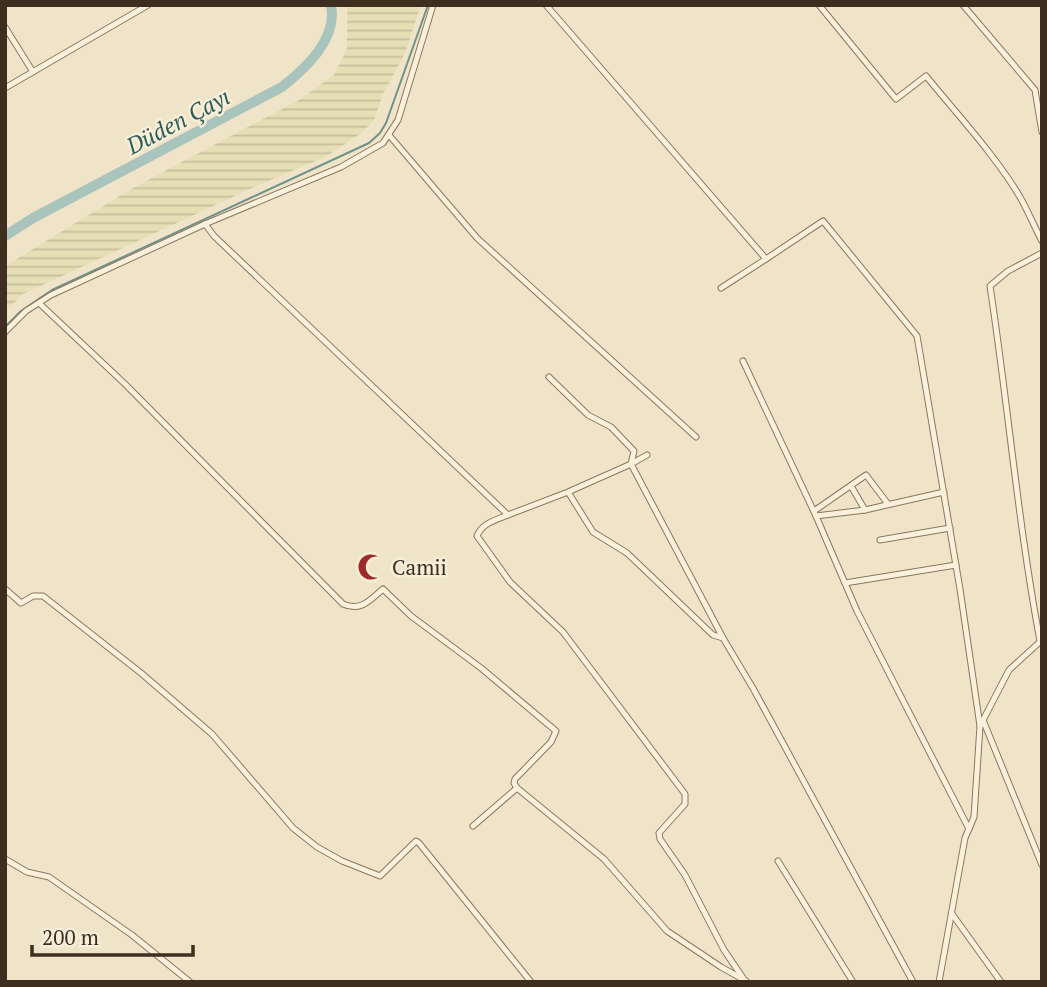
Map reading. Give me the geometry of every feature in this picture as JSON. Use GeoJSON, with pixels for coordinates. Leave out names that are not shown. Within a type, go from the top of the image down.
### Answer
{"type":"FeatureCollection","features":[{"type":"Feature","properties":{"kind":"street"},"geometry":{"type":"LineString","coordinates":[[5,88],[148,5]]}},
{"type":"Feature","properties":{"kind":"street"},"geometry":{"type":"LineString","coordinates":[[5,332],[26,311],[51,295],[205,224],[341,167],[375,149],[389,135],[398,120],[433,5]]}},
{"type":"Feature","properties":{"kind":"street"},"geometry":{"type":"LineString","coordinates":[[546,5],[766,259]]}},
{"type":"Feature","properties":{"kind":"street"},"geometry":{"type":"LineString","coordinates":[[819,5],[896,99],[926,76],[962,119],[1019,196],[1042,241]]}},
{"type":"Feature","properties":{"kind":"street"},"geometry":{"type":"LineString","coordinates":[[962,5],[1035,90],[1042,132]]}},
{"type":"Feature","properties":{"kind":"street"},"geometry":{"type":"LineString","coordinates":[[5,27],[33,72]]}},
{"type":"Feature","properties":{"kind":"street"},"geometry":{"type":"LineString","coordinates":[[389,135],[477,239],[696,437]]}},
{"type":"Feature","properties":{"kind":"street"},"geometry":{"type":"LineString","coordinates":[[721,288],[823,220],[917,336],[981,723],[974,817],[965,838],[939,982]]}},
{"type":"Feature","properties":{"kind":"street"},"geometry":{"type":"LineString","coordinates":[[205,224],[508,515]]}},
{"type":"Feature","properties":{"kind":"street"},"geometry":{"type":"LineString","coordinates":[[981,723],[1009,670],[1041,640],[1026,566],[1004,373],[990,286],[1008,271],[1042,253]]}},
{"type":"Feature","properties":{"kind":"street"},"geometry":{"type":"LineString","coordinates":[[39,303],[125,384],[343,604],[352,608],[362,607],[383,589],[405,611],[481,668],[556,731],[551,742],[515,779],[517,788],[604,859],[667,930],[746,981]]}},
{"type":"Feature","properties":{"kind":"street"},"geometry":{"type":"LineString","coordinates":[[743,361],[857,611],[968,829]]}},
{"type":"Feature","properties":{"kind":"street"},"geometry":{"type":"LineString","coordinates":[[549,377],[588,415],[611,427],[634,451],[631,464],[723,638],[913,982]]}},
{"type":"Feature","properties":{"kind":"street"},"geometry":{"type":"LineString","coordinates":[[647,456],[568,492],[485,525],[477,536],[510,582],[563,632],[685,794],[685,804],[663,826],[659,833],[660,839],[685,875],[724,950],[746,981]]}},
{"type":"Feature","properties":{"kind":"street"},"geometry":{"type":"LineString","coordinates":[[815,514],[866,475],[888,505]]}},
{"type":"Feature","properties":{"kind":"street"},"geometry":{"type":"LineString","coordinates":[[851,486],[864,510]]}},
{"type":"Feature","properties":{"kind":"street"},"geometry":{"type":"LineString","coordinates":[[568,492],[587,524],[598,536],[627,553],[713,635],[723,638]]}},
{"type":"Feature","properties":{"kind":"street"},"geometry":{"type":"LineString","coordinates":[[815,514],[864,510],[944,492]]}},
{"type":"Feature","properties":{"kind":"street"},"geometry":{"type":"LineString","coordinates":[[880,540],[950,528]]}},
{"type":"Feature","properties":{"kind":"street"},"geometry":{"type":"LineString","coordinates":[[845,583],[956,565]]}},
{"type":"Feature","properties":{"kind":"street"},"geometry":{"type":"LineString","coordinates":[[5,589],[21,603],[33,596],[43,596],[141,673],[212,734],[293,828],[317,847],[380,876],[416,841],[419,843],[531,982]]}},
{"type":"Feature","properties":{"kind":"street"},"geometry":{"type":"LineString","coordinates":[[981,723],[1042,865]]}},
{"type":"Feature","properties":{"kind":"street"},"geometry":{"type":"LineString","coordinates":[[473,825],[517,788]]}},
{"type":"Feature","properties":{"kind":"street"},"geometry":{"type":"LineString","coordinates":[[5,859],[27,872],[49,877],[132,935],[190,982]]}},
{"type":"Feature","properties":{"kind":"street"},"geometry":{"type":"LineString","coordinates":[[778,860],[853,982]]}},
{"type":"Feature","properties":{"kind":"street"},"geometry":{"type":"LineString","coordinates":[[952,914],[1002,982]]}},
{"type":"Feature","properties":{"kind":"shaded area"},"geometry":{"type":"Polygon","coordinates":[[[347,5],[421,5],[405,53],[383,94],[374,120],[363,132],[325,157],[23,294],[5,312],[5,266],[133,188],[299,100],[334,75],[347,49],[347,5]]]}},
{"type":"Feature","properties":{"kind":"waterway","name":"Düden Çayı"},"geometry":{"type":"LineString","coordinates":[[5,236],[33,218],[282,87],[310,62],[325,41],[332,18],[331,5]]}},
{"type":"Feature","properties":{"kind":"waterway"},"geometry":{"type":"LineString","coordinates":[[5,327],[21,311],[52,290],[369,143],[386,123],[428,5]]}},
{"type":"Feature","properties":{"kind":"place","name":"Camii"},"geometry":{"type":"Point","coordinates":[371,567]}}]}
